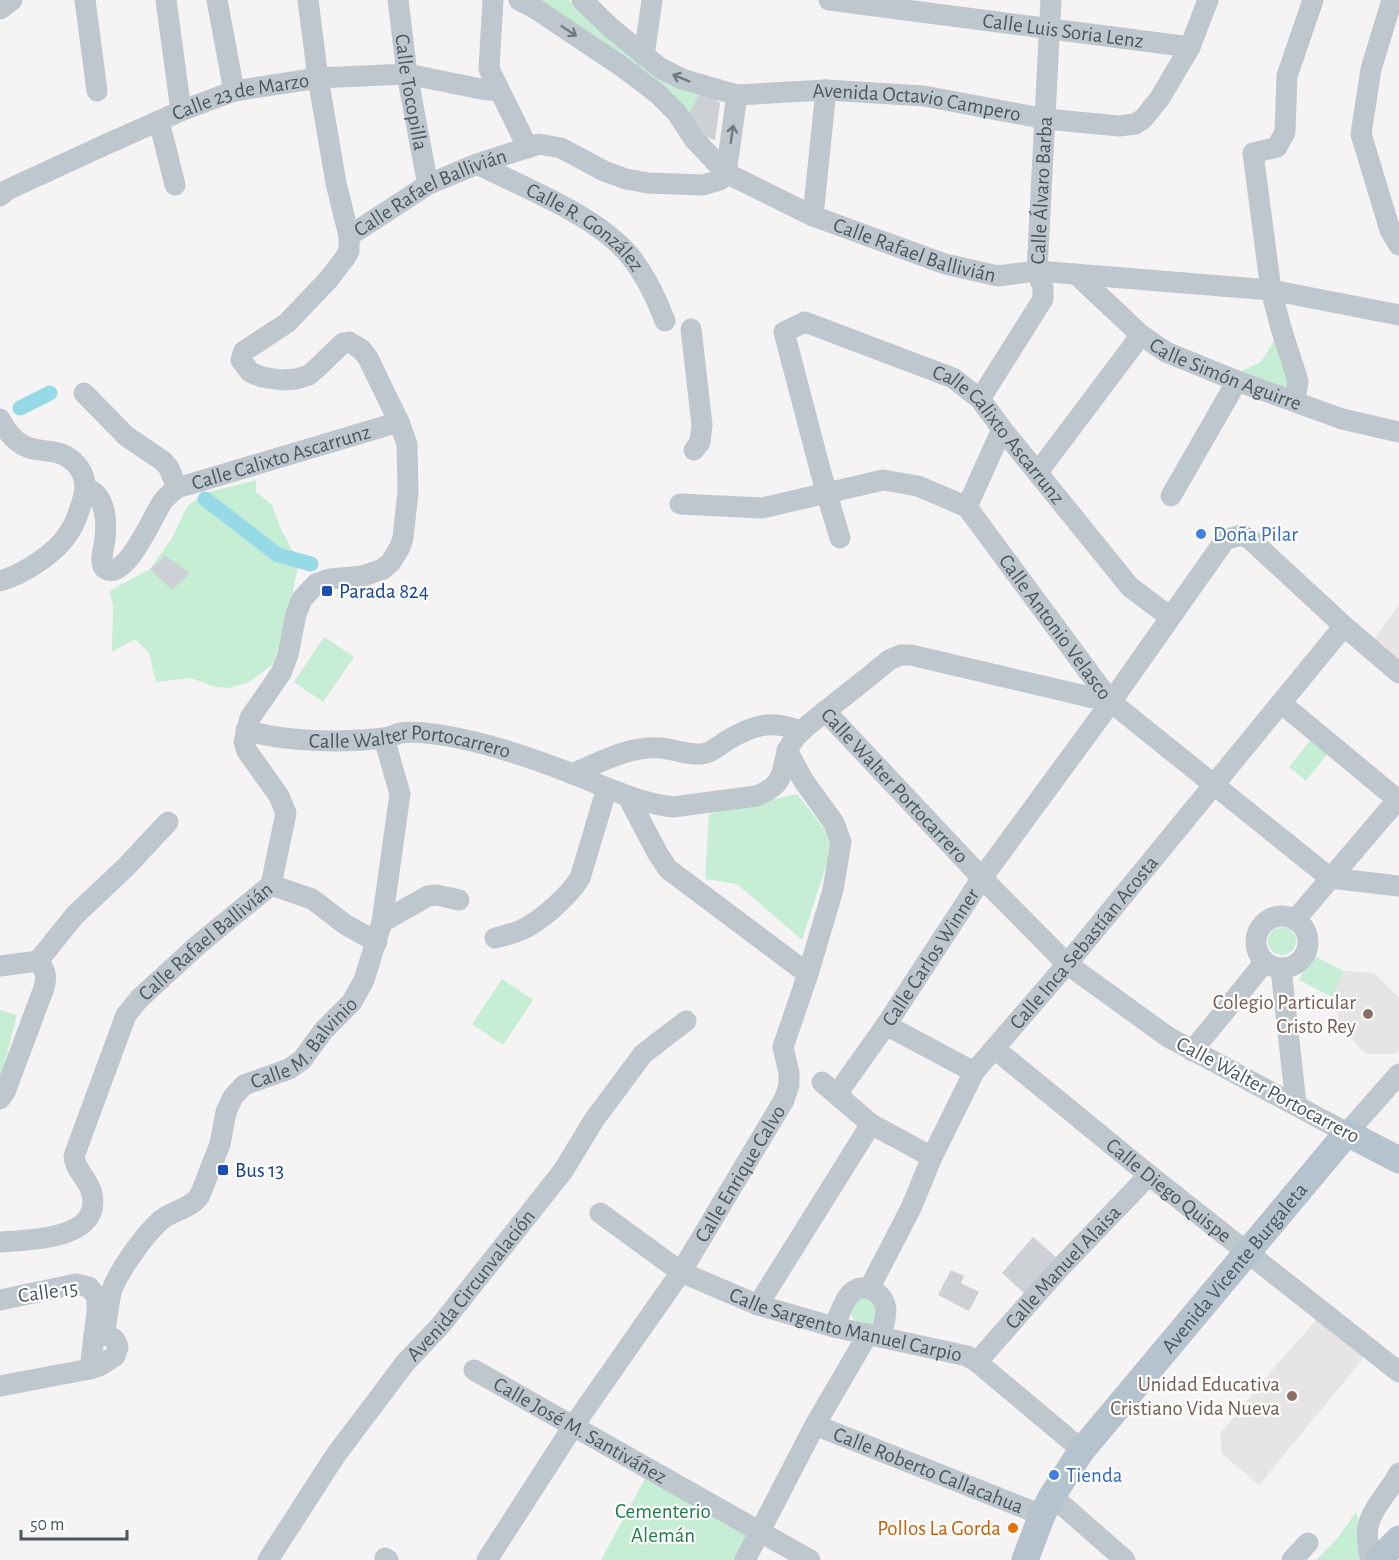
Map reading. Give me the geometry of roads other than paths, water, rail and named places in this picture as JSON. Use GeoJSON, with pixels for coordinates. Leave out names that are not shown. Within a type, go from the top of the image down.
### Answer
{"type":"FeatureCollection","features":[{"type":"Feature","properties":{"kind":"main road","name":"Calle Walter Portocarrero"},"geometry":{"type":"LineString","coordinates":[[1347,1132],[1399,1160]]}},
{"type":"Feature","properties":{"kind":"main road","name":"Avenida Vicente Burgaleta"},"geometry":{"type":"LineString","coordinates":[[1025,1560],[1047,1505],[1083,1450],[1347,1132]]}},
{"type":"Feature","properties":{"kind":"main road"},"geometry":{"type":"LineString","coordinates":[[1378,1560],[1399,1539]]}},
{"type":"Feature","properties":{"kind":"street"},"geometry":{"type":"LineString","coordinates":[[0,9],[12,0]]}},
{"type":"Feature","properties":{"kind":"street"},"geometry":{"type":"LineString","coordinates":[[85,0],[97,91]]}},
{"type":"Feature","properties":{"kind":"street"},"geometry":{"type":"LineString","coordinates":[[166,0],[181,111]]}},
{"type":"Feature","properties":{"kind":"street"},"geometry":{"type":"LineString","coordinates":[[217,0],[234,91]]}},
{"type":"Feature","properties":{"kind":"street"},"geometry":{"type":"LineString","coordinates":[[308,0],[318,78],[336,183],[349,236]]}},
{"type":"Feature","properties":{"kind":"street","name":"Calle Tocopilla"},"geometry":{"type":"LineString","coordinates":[[398,0],[407,74],[429,184]]}},
{"type":"Feature","properties":{"kind":"street"},"geometry":{"type":"LineString","coordinates":[[493,0],[488,63],[498,90],[528,148]]}},
{"type":"Feature","properties":{"kind":"street"},"geometry":{"type":"LineString","coordinates":[[519,0],[621,66],[658,94],[677,113],[694,140],[726,174]]}},
{"type":"Feature","properties":{"kind":"street"},"geometry":{"type":"LineString","coordinates":[[644,56],[652,0]]}},
{"type":"Feature","properties":{"kind":"street","name":"Calle Luis Soria Lenz"},"geometry":{"type":"LineString","coordinates":[[829,0],[1190,47]]}},
{"type":"Feature","properties":{"kind":"street","name":"Calle Álvaro Barba"},"geometry":{"type":"LineString","coordinates":[[980,399],[1043,298],[1037,271],[1051,0]]}},
{"type":"Feature","properties":{"kind":"street","name":"Avenida Octavio Campero"},"geometry":{"type":"LineString","coordinates":[[584,1],[660,69],[682,79],[737,95],[826,90],[924,96],[1046,119],[1119,126],[1134,124],[1143,118],[1160,98],[1190,47],[1208,0]]}},
{"type":"Feature","properties":{"kind":"street"},"geometry":{"type":"LineString","coordinates":[[1295,401],[1298,381],[1271,290],[1253,153],[1277,147],[1285,132],[1287,76],[1313,0]]}},
{"type":"Feature","properties":{"kind":"street"},"geometry":{"type":"LineString","coordinates":[[1392,0],[1371,69],[1361,134],[1389,230],[1399,245]]}},
{"type":"Feature","properties":{"kind":"street","name":"Calle 23 de Marzo"},"geometry":{"type":"LineString","coordinates":[[0,196],[7,190],[181,111],[234,91],[318,78],[407,74],[486,90],[498,90]]}},
{"type":"Feature","properties":{"kind":"street"},"geometry":{"type":"LineString","coordinates":[[813,216],[826,90]]}},
{"type":"Feature","properties":{"kind":"street"},"geometry":{"type":"LineString","coordinates":[[726,174],[737,95]]}},
{"type":"Feature","properties":{"kind":"street"},"geometry":{"type":"LineString","coordinates":[[159,121],[175,185]]}},
{"type":"Feature","properties":{"kind":"street","name":"Calle Rafael Ballivián"},"geometry":{"type":"LineString","coordinates":[[0,1242],[47,1239],[64,1234],[76,1228],[88,1216],[93,1205],[92,1192],[75,1164],[76,1148],[123,1019],[139,999],[199,944],[271,885],[286,813],[279,796],[247,751],[244,742],[250,718],[281,673],[288,656],[296,614],[302,599],[316,584],[330,579],[363,576],[383,569],[391,562],[400,547],[406,523],[407,444],[399,422],[368,358],[361,349],[349,342],[343,343],[309,375],[296,379],[281,380],[262,377],[250,372],[241,360],[244,351],[287,323],[328,280],[349,251],[349,236],[429,184],[477,164],[539,144],[555,146],[604,171],[626,179],[648,183],[703,185],[720,180],[726,174],[813,216],[973,272],[998,276],[1037,271],[1271,290],[1399,315]]}},
{"type":"Feature","properties":{"kind":"street","name":"Calle R. González"},"geometry":{"type":"LineString","coordinates":[[477,164],[592,224],[611,239],[630,256],[648,282],[664,321]]}},
{"type":"Feature","properties":{"kind":"street","name":"Calle Simón Aguirre"},"geometry":{"type":"LineString","coordinates":[[1076,274],[1141,335],[1166,351],[1237,381],[1342,419],[1399,432]]}},
{"type":"Feature","properties":{"kind":"street","name":"Calle Calixto Ascarrunz"},"geometry":{"type":"LineString","coordinates":[[840,538],[784,332],[805,322],[953,378],[980,399],[1130,587],[1170,617]]}},
{"type":"Feature","properties":{"kind":"street"},"geometry":{"type":"LineString","coordinates":[[691,329],[702,425],[700,442],[694,450]]}},
{"type":"Feature","properties":{"kind":"street"},"geometry":{"type":"LineString","coordinates":[[1038,472],[1141,335]]}},
{"type":"Feature","properties":{"kind":"street"},"geometry":{"type":"LineString","coordinates":[[1171,496],[1237,381]]}},
{"type":"Feature","properties":{"kind":"street"},"geometry":{"type":"LineString","coordinates":[[84,393],[126,436],[163,461],[169,468],[177,488]]}},
{"type":"Feature","properties":{"kind":"street"},"geometry":{"type":"LineString","coordinates":[[0,419],[12,437],[26,448],[71,460],[84,477],[86,488],[70,533],[59,545],[23,572],[0,580]]}},
{"type":"Feature","properties":{"kind":"street","name":"Calle Calixto Ascarrunz"},"geometry":{"type":"LineString","coordinates":[[86,488],[97,495],[102,503],[106,528],[101,561],[104,568],[117,570],[128,560],[163,502],[177,488],[399,422]]}},
{"type":"Feature","properties":{"kind":"street"},"geometry":{"type":"LineString","coordinates":[[680,504],[762,508],[883,480],[918,486],[967,507],[1002,429]]}},
{"type":"Feature","properties":{"kind":"street","name":"Calle Antonio Velasco"},"geometry":{"type":"LineString","coordinates":[[967,507],[1111,702],[1215,783],[1330,878]]}},
{"type":"Feature","properties":{"kind":"street","name":"Calle Carlos Winner"},"geometry":{"type":"LineString","coordinates":[[871,1124],[829,1088],[886,1026],[982,878],[1111,702],[1225,540],[1241,535],[1250,538],[1344,626]]}},
{"type":"Feature","properties":{"kind":"street"},"geometry":{"type":"LineString","coordinates":[[1344,626],[1399,673]]}},
{"type":"Feature","properties":{"kind":"street","name":"Calle Inca Sebastían Acosta"},"geometry":{"type":"LineString","coordinates":[[869,1288],[911,1208],[932,1157],[974,1072],[1067,964],[1344,626]]}},
{"type":"Feature","properties":{"kind":"street"},"geometry":{"type":"LineString","coordinates":[[825,711],[889,660],[901,655],[911,655],[1111,702]]}},
{"type":"Feature","properties":{"kind":"street"},"geometry":{"type":"LineString","coordinates":[[1281,703],[1398,799],[1295,920]]}},
{"type":"Feature","properties":{"kind":"street","name":"Calle Walter Portocarrero"},"geometry":{"type":"LineString","coordinates":[[246,730],[276,737],[322,740],[384,738],[401,733],[442,735],[494,748],[572,774],[628,797],[660,806],[673,807],[756,796],[767,792],[780,780],[784,772],[787,750],[800,731],[825,711],[982,878],[1067,964],[1168,1037],[1347,1132]]}},
{"type":"Feature","properties":{"kind":"street"},"geometry":{"type":"LineString","coordinates":[[572,774],[640,748],[707,753],[746,730],[767,723],[785,725],[800,731]]}},
{"type":"Feature","properties":{"kind":"street","name":"Calle M. Balvinio"},"geometry":{"type":"LineString","coordinates":[[99,1335],[111,1293],[124,1266],[160,1221],[189,1206],[200,1195],[220,1144],[226,1112],[233,1097],[243,1085],[289,1069],[302,1060],[324,1030],[361,989],[379,932],[400,794],[384,738]]}},
{"type":"Feature","properties":{"kind":"street","name":"Calle Enrique Calvo"},"geometry":{"type":"LineString","coordinates":[[487,1560],[574,1425],[681,1272],[784,1100],[789,1085],[789,1072],[783,1047],[808,974],[832,890],[841,842],[834,823],[802,780],[787,750]]}},
{"type":"Feature","properties":{"kind":"street"},"geometry":{"type":"LineString","coordinates":[[495,938],[530,925],[574,887],[580,878],[607,788]]}},
{"type":"Feature","properties":{"kind":"street"},"geometry":{"type":"LineString","coordinates":[[628,797],[668,869],[808,974]]}},
{"type":"Feature","properties":{"kind":"street"},"geometry":{"type":"LineString","coordinates":[[0,966],[38,961],[75,915],[126,867],[168,822]]}},
{"type":"Feature","properties":{"kind":"street"},"geometry":{"type":"LineString","coordinates":[[1330,878],[1399,886]]}},
{"type":"Feature","properties":{"kind":"street"},"geometry":{"type":"LineString","coordinates":[[271,885],[312,899],[346,925],[379,932],[428,896],[437,895],[459,900]]}},
{"type":"Feature","properties":{"kind":"street"},"geometry":{"type":"LineString","coordinates":[[1192,1051],[1273,966],[1298,964],[1307,950],[1306,933],[1295,920],[1280,916],[1272,918],[1260,927],[1256,942],[1257,950],[1273,966],[1296,1104]]}},
{"type":"Feature","properties":{"kind":"street"},"geometry":{"type":"LineString","coordinates":[[0,1099],[5,1092],[44,988],[46,974],[38,961]]}},
{"type":"Feature","properties":{"kind":"street","name":"Avenida Circunvalación"},"geometry":{"type":"LineString","coordinates":[[268,1560],[335,1456],[405,1364],[440,1326],[563,1170],[594,1120],[643,1054],[686,1021]]}},
{"type":"Feature","properties":{"kind":"street"},"geometry":{"type":"LineString","coordinates":[[886,1026],[974,1072]]}},
{"type":"Feature","properties":{"kind":"street","name":"Calle Diego Quispe"},"geometry":{"type":"LineString","coordinates":[[995,1049],[1149,1175],[1399,1372]]}},
{"type":"Feature","properties":{"kind":"street","name":"Avenida Vicente Burgaleta"},"geometry":{"type":"LineString","coordinates":[[1347,1132],[1399,1074]]}},
{"type":"Feature","properties":{"kind":"street"},"geometry":{"type":"LineString","coordinates":[[758,1305],[871,1124],[932,1157]]}},
{"type":"Feature","properties":{"kind":"street","name":"Calle Manuel Alaisa"},"geometry":{"type":"LineString","coordinates":[[977,1362],[1058,1270],[1149,1175]]}},
{"type":"Feature","properties":{"kind":"street","name":"Calle Sargento Manuel Carpio"},"geometry":{"type":"LineString","coordinates":[[600,1213],[681,1272],[758,1305],[834,1327],[967,1356],[1083,1450]]}},
{"type":"Feature","properties":{"kind":"street","name":"Calle 15"},"geometry":{"type":"LineString","coordinates":[[0,1300],[75,1284],[83,1285],[94,1292],[97,1297],[99,1335]]}},
{"type":"Feature","properties":{"kind":"street"},"geometry":{"type":"LineString","coordinates":[[745,1560],[815,1425],[874,1335],[886,1311],[885,1303],[869,1288],[861,1288],[850,1294],[834,1327]]}},
{"type":"Feature","properties":{"kind":"street"},"geometry":{"type":"LineString","coordinates":[[0,1386],[99,1366],[118,1352],[114,1338],[99,1335]]}},
{"type":"Feature","properties":{"kind":"street","name":"Calle José M. Santiváñez"},"geometry":{"type":"LineString","coordinates":[[474,1370],[810,1560]]}},
{"type":"Feature","properties":{"kind":"street","name":"Calle Roberto Callacahua"},"geometry":{"type":"LineString","coordinates":[[815,1425],[1047,1505],[1125,1560]]}},
{"type":"Feature","properties":{"kind":"street"},"geometry":{"type":"LineString","coordinates":[[1370,1560],[1368,1527],[1372,1516],[1399,1473]]}},
{"type":"Feature","properties":{"kind":"street"},"geometry":{"type":"LineString","coordinates":[[1292,1560],[1308,1543]]}},
{"type":"Feature","properties":{"kind":"waterway"},"geometry":{"type":"LineString","coordinates":[[20,408],[50,393]]}},
{"type":"Feature","properties":{"kind":"waterway"},"geometry":{"type":"LineString","coordinates":[[205,499],[278,555],[311,564]]}},
{"type":"Feature","properties":{"kind":"place","name":"Doña Pilar"},"geometry":{"type":"Point","coordinates":[1201,534]}},
{"type":"Feature","properties":{"kind":"place","name":"Parada 824"},"geometry":{"type":"Point","coordinates":[327,591]}},
{"type":"Feature","properties":{"kind":"place","name":"Colegio Particular Cristo Rey"},"geometry":{"type":"Point","coordinates":[1368,1014]}},
{"type":"Feature","properties":{"kind":"place","name":"Bus 13"},"geometry":{"type":"Point","coordinates":[223,1170]}},
{"type":"Feature","properties":{"kind":"place","name":"Unidad Educativa Cristiano Vida Nueva"},"geometry":{"type":"Point","coordinates":[1292,1396]}},
{"type":"Feature","properties":{"kind":"place","name":"Tienda"},"geometry":{"type":"Point","coordinates":[1054,1475]}},
{"type":"Feature","properties":{"kind":"place","name":"Pollos La Gorda"},"geometry":{"type":"Point","coordinates":[1013,1528]}},
{"type":"Feature","properties":{"kind":"park label","name":"Cementerio Alemán"},"geometry":{"type":"Point","coordinates":[663,1523]}}]}
